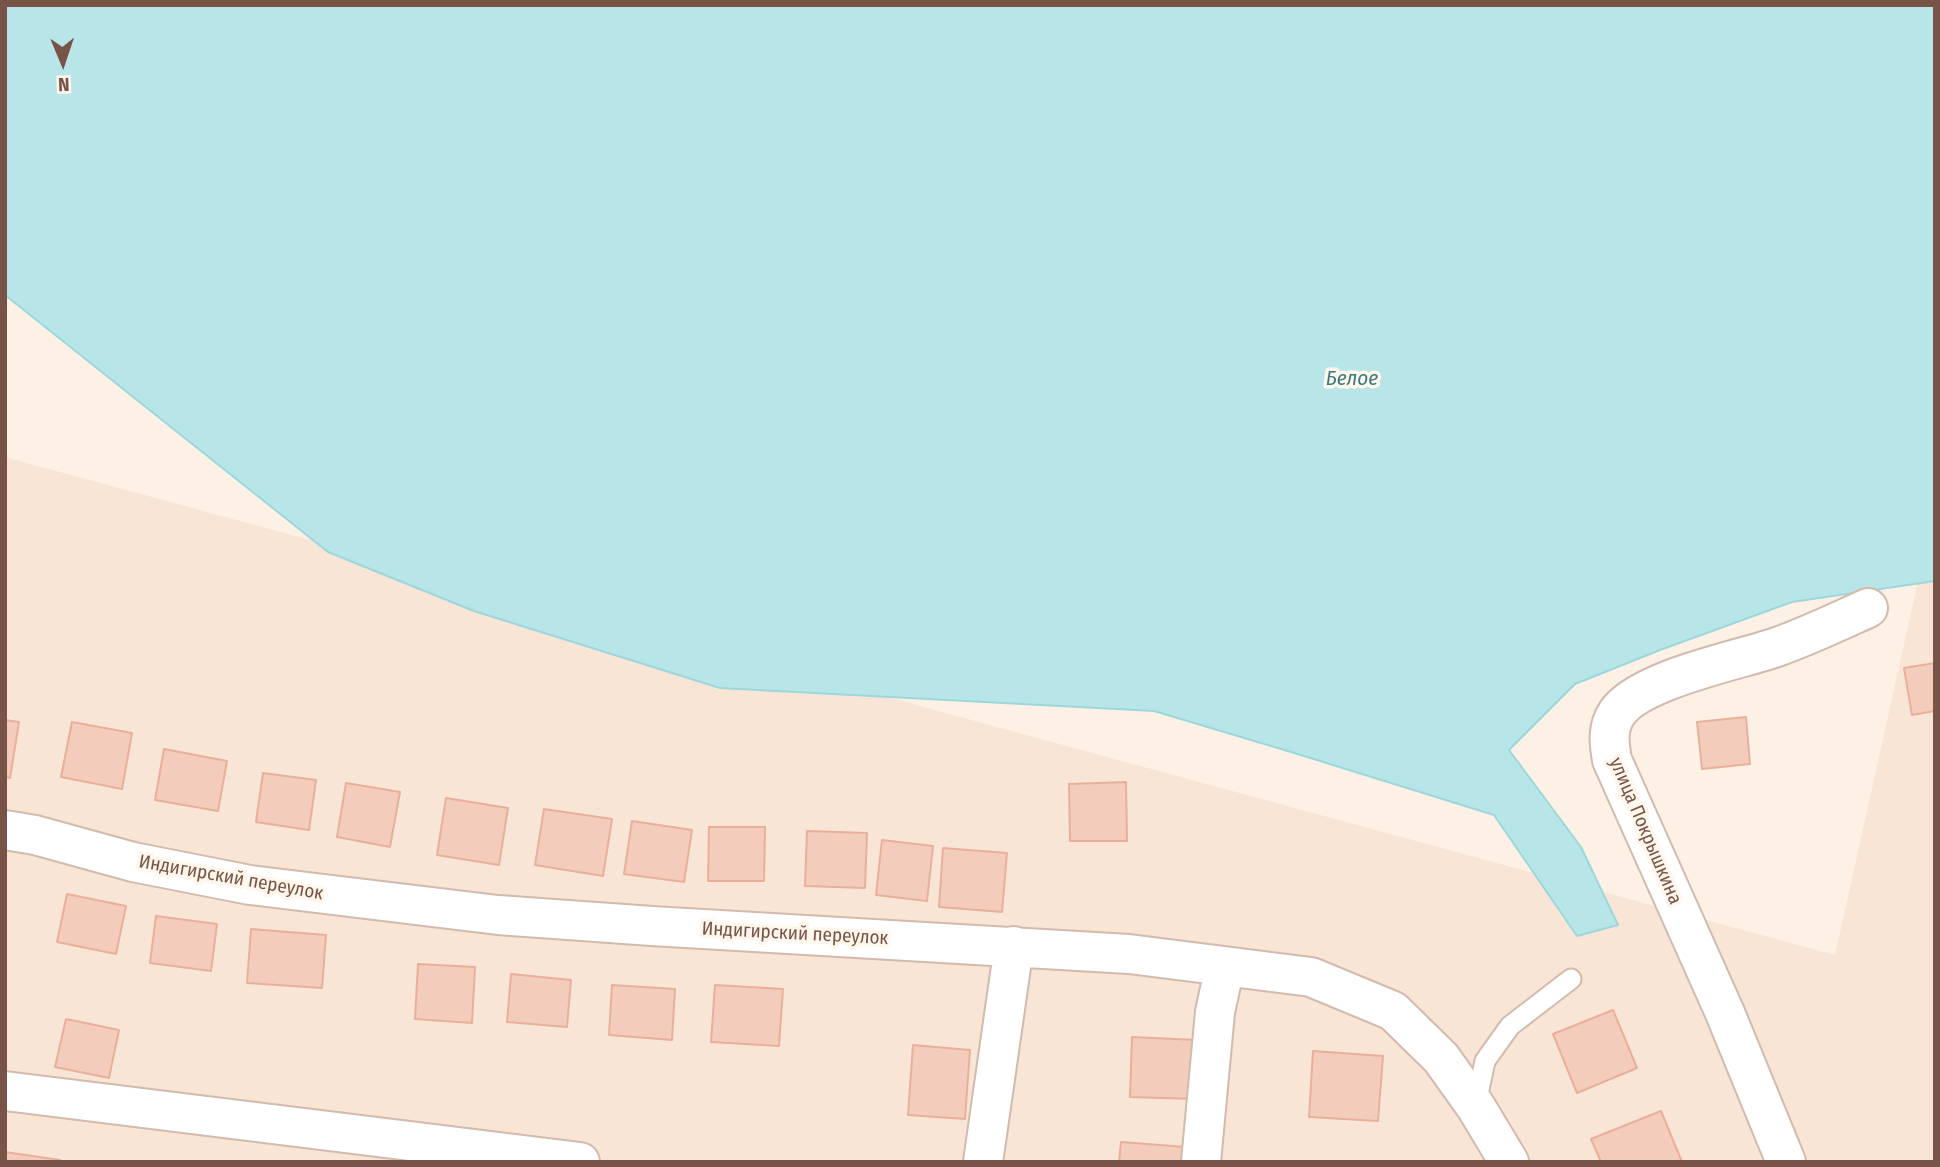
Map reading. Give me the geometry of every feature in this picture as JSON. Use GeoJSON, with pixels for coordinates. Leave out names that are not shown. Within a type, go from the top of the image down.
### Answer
{"type":"FeatureCollection","features":[{"type":"Feature","properties":{"kind":"street","name":"улица Покрышкина"},"geometry":{"type":"LineString","coordinates":[[1786,1162],[1725,1013],[1612,760],[1608,736],[1616,713],[1634,697],[1659,684],[1774,648],[1868,608]]}},
{"type":"Feature","properties":{"kind":"street","name":"Индигирский переулок"},"geometry":{"type":"LineString","coordinates":[[5,830],[34,835],[133,862],[250,885],[484,913],[652,926],[1129,954],[1311,977],[1394,1011],[1441,1058],[1476,1107],[1509,1162]]}},
{"type":"Feature","properties":{"kind":"street"},"geometry":{"type":"LineString","coordinates":[[984,1162],[1014,946]]}},
{"type":"Feature","properties":{"kind":"street"},"geometry":{"type":"LineString","coordinates":[[1200,1162],[1215,1012],[1225,966]]}},
{"type":"Feature","properties":{"kind":"street"},"geometry":{"type":"LineString","coordinates":[[5,1091],[580,1162]]}},
{"type":"Feature","properties":{"kind":"lane"},"geometry":{"type":"LineString","coordinates":[[1476,1107],[1485,1060],[1510,1026],[1571,979]]}},
{"type":"Feature","properties":{"kind":"shaded area"},"geometry":{"type":"Polygon","coordinates":[[[5,457],[1835,955],[1935,505],[1935,1162],[5,1162],[5,457]]]}},
{"type":"Feature","properties":{"kind":"water","name":"Белое"},"geometry":{"type":"Polygon","coordinates":[[[5,5],[1935,5],[1935,581],[1792,602],[1575,684],[1509,750],[1581,847],[1618,925],[1577,936],[1494,815],[1154,711],[720,688],[474,611],[328,552],[5,295],[5,5]]]}},
{"type":"Feature","properties":{"kind":"building"},"geometry":{"type":"Polygon","coordinates":[[[1935,663],[1935,711],[1912,715],[1904,668],[1935,663]]]}},
{"type":"Feature","properties":{"kind":"building"},"geometry":{"type":"Polygon","coordinates":[[[1746,717],[1750,764],[1702,769],[1697,722],[1746,717]]]}},
{"type":"Feature","properties":{"kind":"building"},"geometry":{"type":"Polygon","coordinates":[[[5,720],[19,722],[10,778],[5,777],[5,720]]]}},
{"type":"Feature","properties":{"kind":"building"},"geometry":{"type":"Polygon","coordinates":[[[72,722],[132,733],[122,789],[61,777],[72,722]]]}},
{"type":"Feature","properties":{"kind":"building"},"geometry":{"type":"Polygon","coordinates":[[[164,749],[227,761],[218,811],[155,800],[164,749]]]}},
{"type":"Feature","properties":{"kind":"building"},"geometry":{"type":"Polygon","coordinates":[[[263,773],[316,780],[309,830],[256,822],[263,773]]]}},
{"type":"Feature","properties":{"kind":"building"},"geometry":{"type":"Polygon","coordinates":[[[1126,782],[1127,841],[1070,841],[1069,784],[1126,782]]]}},
{"type":"Feature","properties":{"kind":"building"},"geometry":{"type":"Polygon","coordinates":[[[346,783],[400,792],[390,847],[337,837],[346,783]]]}},
{"type":"Feature","properties":{"kind":"building"},"geometry":{"type":"Polygon","coordinates":[[[446,798],[508,808],[499,865],[437,855],[446,798]]]}},
{"type":"Feature","properties":{"kind":"building"},"geometry":{"type":"Polygon","coordinates":[[[544,809],[612,819],[603,876],[535,865],[544,809]]]}},
{"type":"Feature","properties":{"kind":"building"},"geometry":{"type":"Polygon","coordinates":[[[632,821],[692,830],[684,882],[624,874],[632,821]]]}},
{"type":"Feature","properties":{"kind":"building"},"geometry":{"type":"Polygon","coordinates":[[[709,827],[765,827],[764,881],[708,881],[709,827]]]}},
{"type":"Feature","properties":{"kind":"building"},"geometry":{"type":"Polygon","coordinates":[[[807,831],[867,833],[865,888],[805,886],[807,831]]]}},
{"type":"Feature","properties":{"kind":"building"},"geometry":{"type":"Polygon","coordinates":[[[882,840],[933,846],[927,901],[876,895],[882,840]]]}},
{"type":"Feature","properties":{"kind":"building"},"geometry":{"type":"Polygon","coordinates":[[[943,848],[1007,853],[1002,912],[939,907],[943,848]]]}},
{"type":"Feature","properties":{"kind":"building"},"geometry":{"type":"Polygon","coordinates":[[[67,894],[126,906],[116,954],[57,942],[67,894]]]}},
{"type":"Feature","properties":{"kind":"building"},"geometry":{"type":"Polygon","coordinates":[[[156,916],[217,924],[211,971],[150,963],[156,916]]]}},
{"type":"Feature","properties":{"kind":"building"},"geometry":{"type":"Polygon","coordinates":[[[251,929],[326,935],[322,988],[247,983],[251,929]]]}},
{"type":"Feature","properties":{"kind":"building"},"geometry":{"type":"Polygon","coordinates":[[[418,964],[475,967],[472,1023],[415,1019],[418,964]]]}},
{"type":"Feature","properties":{"kind":"building"},"geometry":{"type":"Polygon","coordinates":[[[511,974],[571,980],[567,1027],[507,1022],[511,974]]]}},
{"type":"Feature","properties":{"kind":"building"},"geometry":{"type":"Polygon","coordinates":[[[612,985],[675,989],[672,1040],[609,1035],[612,985]]]}},
{"type":"Feature","properties":{"kind":"building"},"geometry":{"type":"Polygon","coordinates":[[[715,985],[783,989],[779,1046],[711,1042],[715,985]]]}},
{"type":"Feature","properties":{"kind":"building"},"geometry":{"type":"Polygon","coordinates":[[[1613,1010],[1637,1068],[1577,1093],[1553,1034],[1613,1010]]]}},
{"type":"Feature","properties":{"kind":"building"},"geometry":{"type":"Polygon","coordinates":[[[66,1019],[119,1030],[109,1078],[55,1067],[66,1019]]]}},
{"type":"Feature","properties":{"kind":"building"},"geometry":{"type":"Polygon","coordinates":[[[1132,1037],[1197,1040],[1195,1099],[1130,1097],[1132,1037]]]}},
{"type":"Feature","properties":{"kind":"building"},"geometry":{"type":"Polygon","coordinates":[[[913,1045],[970,1050],[965,1119],[908,1115],[913,1045]]]}},
{"type":"Feature","properties":{"kind":"building"},"geometry":{"type":"Polygon","coordinates":[[[1313,1051],[1383,1056],[1378,1121],[1309,1117],[1313,1051]]]}},
{"type":"Feature","properties":{"kind":"building"},"geometry":{"type":"Polygon","coordinates":[[[1661,1111],[1682,1162],[1601,1162],[1591,1139],[1661,1111]]]}},
{"type":"Feature","properties":{"kind":"building"},"geometry":{"type":"Polygon","coordinates":[[[1121,1142],[1186,1147],[1185,1162],[1119,1162],[1121,1142]]]}},
{"type":"Feature","properties":{"kind":"building"},"geometry":{"type":"Polygon","coordinates":[[[5,1152],[60,1160],[5,1162],[5,1152]]]}}]}
